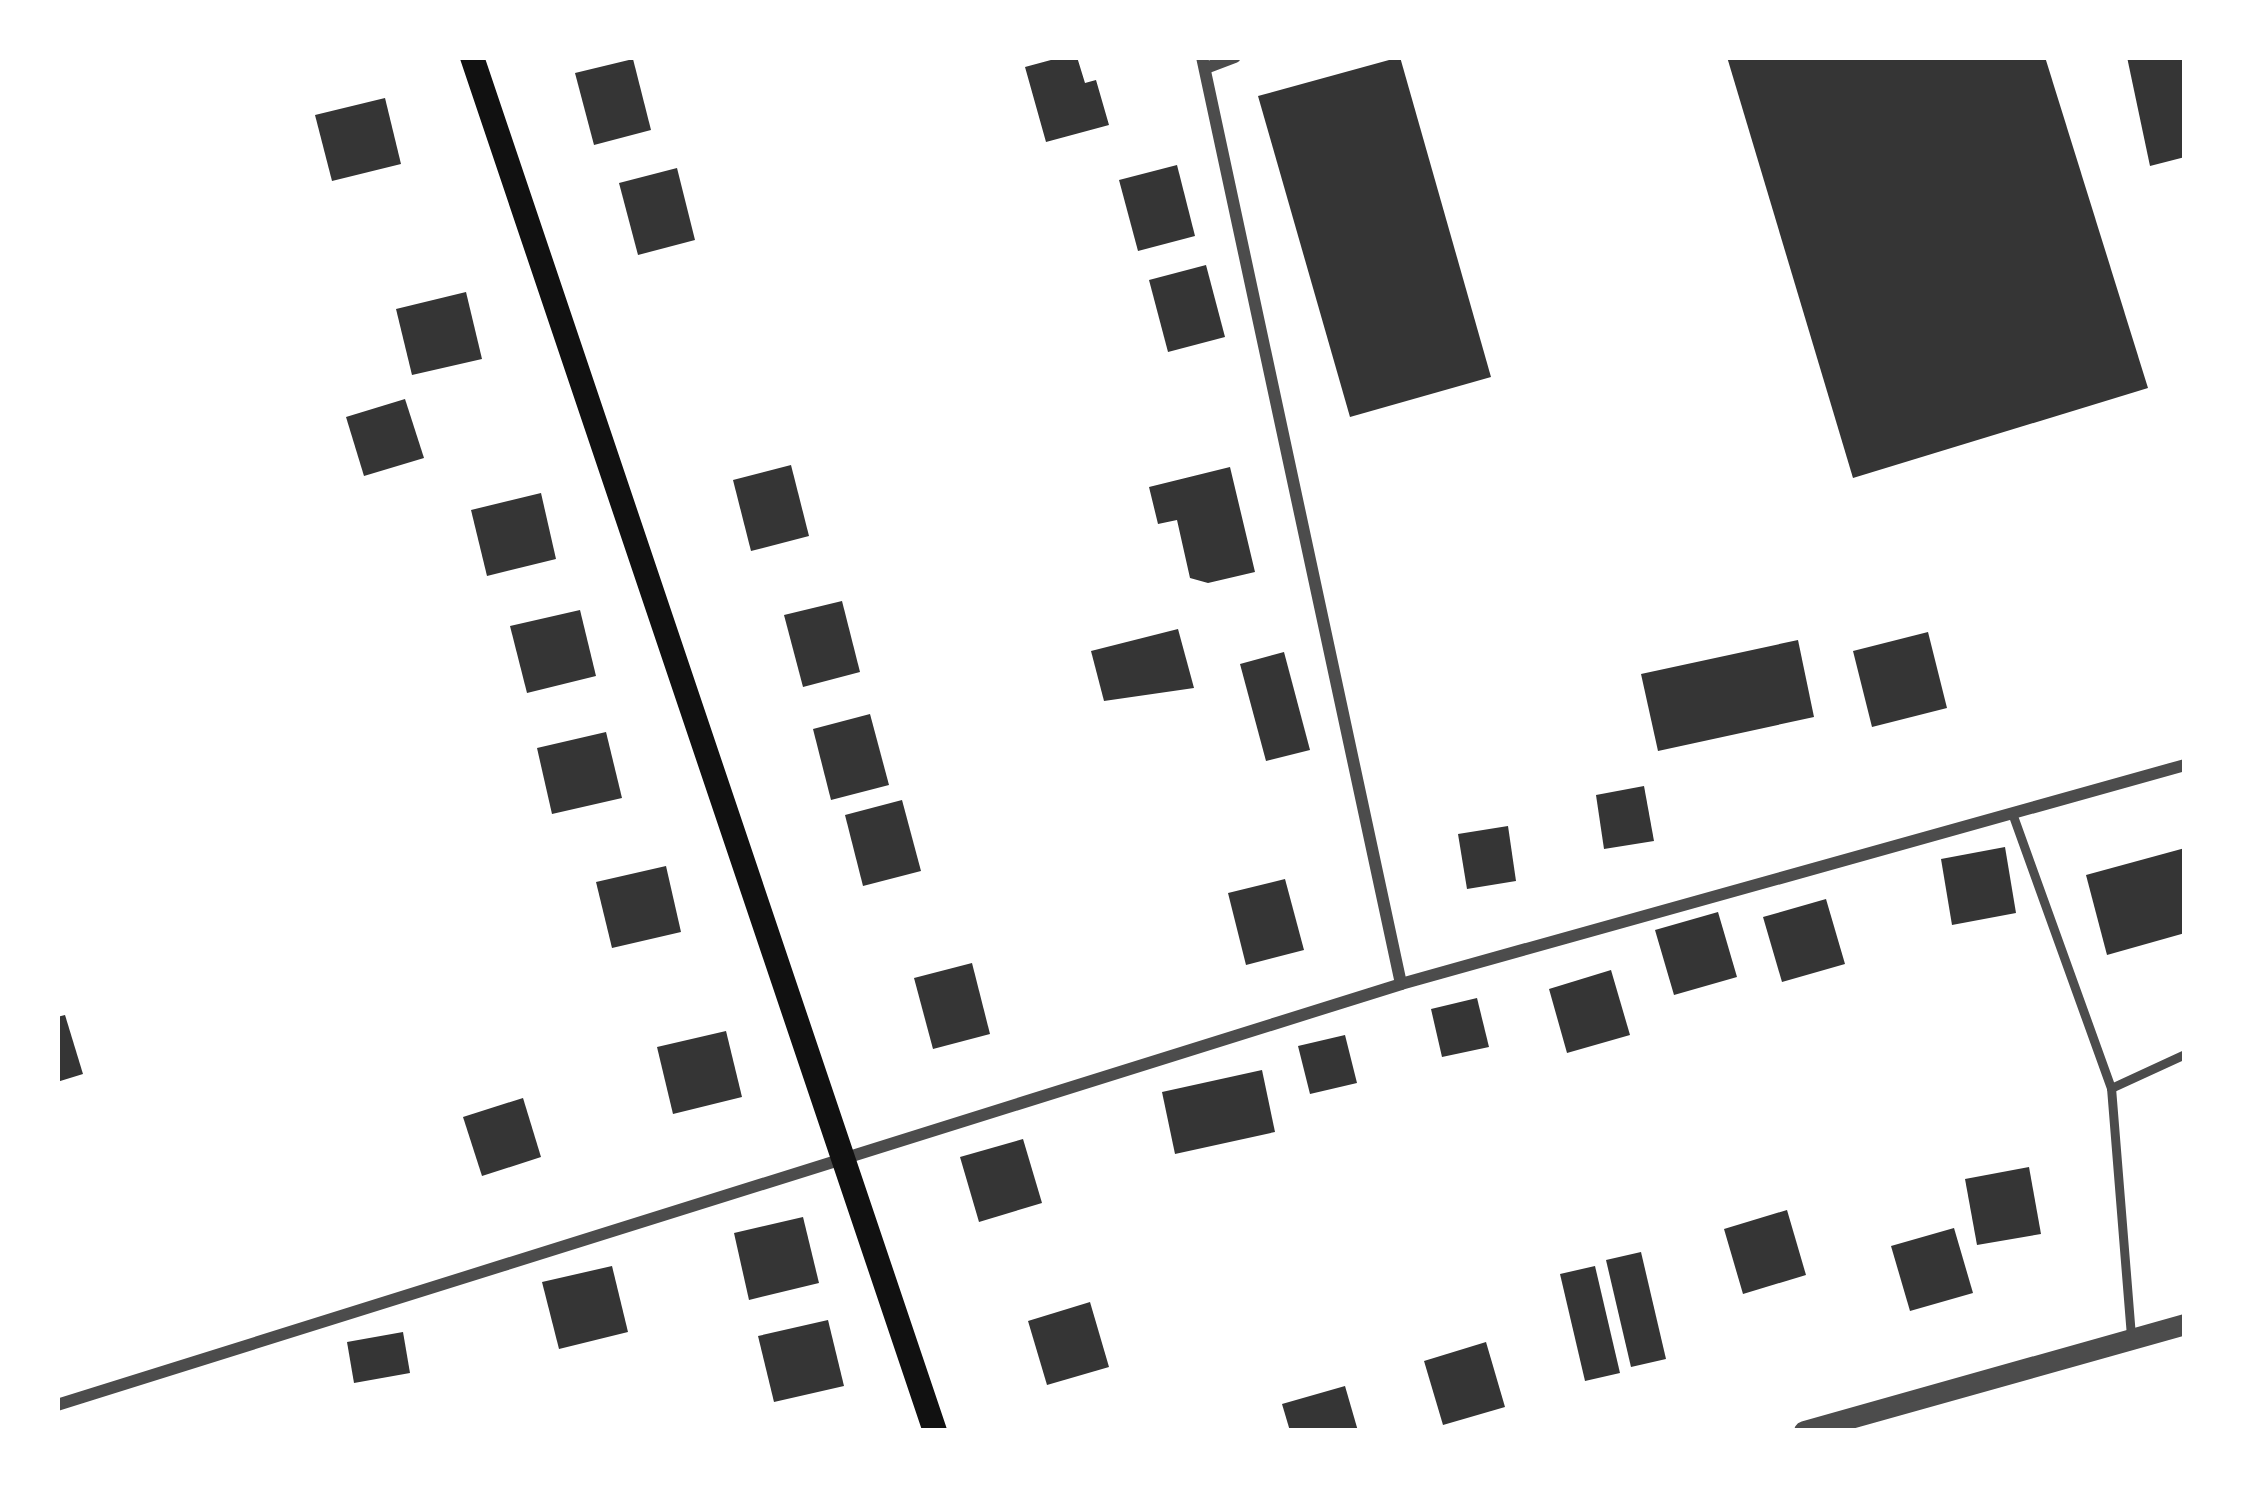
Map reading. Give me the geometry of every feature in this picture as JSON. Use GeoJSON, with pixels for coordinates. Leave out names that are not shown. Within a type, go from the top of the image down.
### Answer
{"type":"FeatureCollection","features":[{"type":"Feature","properties":{"kind":"main road"},"geometry":{"type":"LineString","coordinates":[[472,57],[851,1162],[935,1431]]}},
{"type":"Feature","properties":{"kind":"street"},"geometry":{"type":"LineString","coordinates":[[1235,57],[1204,62],[1401,984]]}},
{"type":"Feature","properties":{"kind":"street"},"geometry":{"type":"LineString","coordinates":[[57,1405],[851,1162],[1401,984],[2185,765]]}},
{"type":"Feature","properties":{"kind":"street"},"geometry":{"type":"LineString","coordinates":[[1804,1431],[2185,1324]]}},
{"type":"Feature","properties":{"kind":"lane"},"geometry":{"type":"LineString","coordinates":[[2012,813],[2111,1088],[2131,1340]]}},
{"type":"Feature","properties":{"kind":"lane"},"geometry":{"type":"LineString","coordinates":[[2111,1088],[2185,1054]]}},
{"type":"Feature","properties":{"kind":"building"},"geometry":{"type":"Polygon","coordinates":[[[1077,57],[1085,83],[1096,80],[1109,125],[1046,142],[1025,67],[1077,57]]]}},
{"type":"Feature","properties":{"kind":"building"},"geometry":{"type":"Polygon","coordinates":[[[1400,57],[1491,377],[1350,417],[1258,96],[1400,57]]]}},
{"type":"Feature","properties":{"kind":"building"},"geometry":{"type":"Polygon","coordinates":[[[1727,57],[2045,57],[2148,388],[1853,478],[1727,57]]]}},
{"type":"Feature","properties":{"kind":"building"},"geometry":{"type":"Polygon","coordinates":[[[2127,57],[2185,57],[2185,157],[2150,166],[2127,57]]]}},
{"type":"Feature","properties":{"kind":"building"},"geometry":{"type":"Polygon","coordinates":[[[633,59],[651,130],[594,145],[575,73],[633,59]]]}},
{"type":"Feature","properties":{"kind":"building"},"geometry":{"type":"Polygon","coordinates":[[[385,98],[401,164],[332,181],[315,115],[385,98]]]}},
{"type":"Feature","properties":{"kind":"building"},"geometry":{"type":"Polygon","coordinates":[[[1177,165],[1195,236],[1138,251],[1119,180],[1177,165]]]}},
{"type":"Feature","properties":{"kind":"building"},"geometry":{"type":"Polygon","coordinates":[[[677,168],[695,240],[638,255],[619,183],[677,168]]]}},
{"type":"Feature","properties":{"kind":"building"},"geometry":{"type":"Polygon","coordinates":[[[1206,265],[1225,337],[1168,352],[1149,280],[1206,265]]]}},
{"type":"Feature","properties":{"kind":"building"},"geometry":{"type":"Polygon","coordinates":[[[466,292],[482,359],[412,375],[396,309],[466,292]]]}},
{"type":"Feature","properties":{"kind":"building"},"geometry":{"type":"Polygon","coordinates":[[[405,399],[424,458],[364,476],[346,417],[405,399]]]}},
{"type":"Feature","properties":{"kind":"building"},"geometry":{"type":"Polygon","coordinates":[[[791,465],[809,536],[751,551],[733,480],[791,465]]]}},
{"type":"Feature","properties":{"kind":"building"},"geometry":{"type":"Polygon","coordinates":[[[1230,467],[1255,572],[1208,583],[1190,578],[1177,520],[1158,524],[1149,487],[1230,467]]]}},
{"type":"Feature","properties":{"kind":"building"},"geometry":{"type":"Polygon","coordinates":[[[541,493],[556,559],[487,576],[471,510],[541,493]]]}},
{"type":"Feature","properties":{"kind":"building"},"geometry":{"type":"Polygon","coordinates":[[[842,601],[860,672],[803,687],[784,615],[842,601]]]}},
{"type":"Feature","properties":{"kind":"building"},"geometry":{"type":"Polygon","coordinates":[[[580,610],[596,676],[527,693],[510,626],[580,610]]]}},
{"type":"Feature","properties":{"kind":"building"},"geometry":{"type":"Polygon","coordinates":[[[1178,629],[1194,688],[1104,701],[1091,651],[1178,629]]]}},
{"type":"Feature","properties":{"kind":"building"},"geometry":{"type":"Polygon","coordinates":[[[1928,632],[1947,708],[1872,727],[1853,651],[1928,632]]]}},
{"type":"Feature","properties":{"kind":"building"},"geometry":{"type":"Polygon","coordinates":[[[1798,640],[1814,717],[1658,751],[1641,674],[1798,640]]]}},
{"type":"Feature","properties":{"kind":"building"},"geometry":{"type":"Polygon","coordinates":[[[1284,652],[1310,750],[1266,761],[1240,664],[1284,652]]]}},
{"type":"Feature","properties":{"kind":"building"},"geometry":{"type":"Polygon","coordinates":[[[870,714],[889,785],[831,800],[813,729],[870,714]]]}},
{"type":"Feature","properties":{"kind":"building"},"geometry":{"type":"Polygon","coordinates":[[[606,732],[622,798],[552,814],[537,748],[606,732]]]}},
{"type":"Feature","properties":{"kind":"building"},"geometry":{"type":"Polygon","coordinates":[[[1644,786],[1654,841],[1604,849],[1596,795],[1644,786]]]}},
{"type":"Feature","properties":{"kind":"building"},"geometry":{"type":"Polygon","coordinates":[[[902,800],[921,871],[863,886],[845,815],[902,800]]]}},
{"type":"Feature","properties":{"kind":"building"},"geometry":{"type":"Polygon","coordinates":[[[1508,826],[1516,881],[1467,889],[1458,834],[1508,826]]]}},
{"type":"Feature","properties":{"kind":"building"},"geometry":{"type":"Polygon","coordinates":[[[2005,847],[2016,913],[1952,925],[1941,859],[2005,847]]]}},
{"type":"Feature","properties":{"kind":"building"},"geometry":{"type":"Polygon","coordinates":[[[2185,848],[2185,933],[2107,955],[2086,875],[2185,848]]]}},
{"type":"Feature","properties":{"kind":"building"},"geometry":{"type":"Polygon","coordinates":[[[666,866],[681,932],[612,948],[596,882],[666,866]]]}},
{"type":"Feature","properties":{"kind":"building"},"geometry":{"type":"Polygon","coordinates":[[[1285,879],[1304,950],[1246,965],[1228,893],[1285,879]]]}},
{"type":"Feature","properties":{"kind":"building"},"geometry":{"type":"Polygon","coordinates":[[[1826,899],[1845,964],[1782,982],[1763,917],[1826,899]]]}},
{"type":"Feature","properties":{"kind":"building"},"geometry":{"type":"Polygon","coordinates":[[[1718,912],[1737,977],[1674,995],[1655,930],[1718,912]]]}},
{"type":"Feature","properties":{"kind":"building"},"geometry":{"type":"Polygon","coordinates":[[[972,963],[990,1034],[933,1049],[914,978],[972,963]]]}},
{"type":"Feature","properties":{"kind":"building"},"geometry":{"type":"Polygon","coordinates":[[[1611,970],[1630,1035],[1567,1053],[1549,989],[1611,970]]]}},
{"type":"Feature","properties":{"kind":"building"},"geometry":{"type":"Polygon","coordinates":[[[1477,998],[1489,1047],[1442,1057],[1431,1009],[1477,998]]]}},
{"type":"Feature","properties":{"kind":"building"},"geometry":{"type":"Polygon","coordinates":[[[65,1015],[83,1074],[57,1082],[57,1017],[65,1015]]]}},
{"type":"Feature","properties":{"kind":"building"},"geometry":{"type":"Polygon","coordinates":[[[726,1031],[742,1097],[673,1114],[657,1047],[726,1031]]]}},
{"type":"Feature","properties":{"kind":"building"},"geometry":{"type":"Polygon","coordinates":[[[1345,1035],[1357,1083],[1310,1094],[1298,1046],[1345,1035]]]}},
{"type":"Feature","properties":{"kind":"building"},"geometry":{"type":"Polygon","coordinates":[[[1262,1070],[1275,1132],[1175,1154],[1162,1092],[1262,1070]]]}},
{"type":"Feature","properties":{"kind":"building"},"geometry":{"type":"Polygon","coordinates":[[[523,1098],[541,1157],[482,1176],[463,1117],[523,1098]]]}},
{"type":"Feature","properties":{"kind":"building"},"geometry":{"type":"Polygon","coordinates":[[[1023,1139],[1042,1203],[979,1222],[960,1157],[1023,1139]]]}},
{"type":"Feature","properties":{"kind":"building"},"geometry":{"type":"Polygon","coordinates":[[[2029,1167],[2041,1234],[1977,1245],[1965,1179],[2029,1167]]]}},
{"type":"Feature","properties":{"kind":"building"},"geometry":{"type":"Polygon","coordinates":[[[1787,1210],[1806,1275],[1743,1294],[1724,1229],[1787,1210]]]}},
{"type":"Feature","properties":{"kind":"building"},"geometry":{"type":"Polygon","coordinates":[[[803,1217],[819,1283],[749,1300],[734,1233],[803,1217]]]}},
{"type":"Feature","properties":{"kind":"building"},"geometry":{"type":"Polygon","coordinates":[[[1954,1228],[1973,1293],[1910,1311],[1891,1246],[1954,1228]]]}},
{"type":"Feature","properties":{"kind":"building"},"geometry":{"type":"Polygon","coordinates":[[[1641,1252],[1666,1359],[1631,1367],[1606,1260],[1641,1252]]]}},
{"type":"Feature","properties":{"kind":"building"},"geometry":{"type":"Polygon","coordinates":[[[612,1266],[628,1332],[559,1349],[542,1282],[612,1266]]]}},
{"type":"Feature","properties":{"kind":"building"},"geometry":{"type":"Polygon","coordinates":[[[1595,1266],[1620,1373],[1585,1381],[1560,1274],[1595,1266]]]}},
{"type":"Feature","properties":{"kind":"building"},"geometry":{"type":"Polygon","coordinates":[[[1090,1302],[1109,1367],[1047,1385],[1028,1321],[1090,1302]]]}},
{"type":"Feature","properties":{"kind":"building"},"geometry":{"type":"Polygon","coordinates":[[[828,1320],[844,1386],[774,1402],[758,1336],[828,1320]]]}},
{"type":"Feature","properties":{"kind":"building"},"geometry":{"type":"Polygon","coordinates":[[[403,1332],[410,1373],[354,1383],[347,1342],[403,1332]]]}},
{"type":"Feature","properties":{"kind":"building"},"geometry":{"type":"Polygon","coordinates":[[[1486,1342],[1505,1407],[1443,1425],[1424,1361],[1486,1342]]]}},
{"type":"Feature","properties":{"kind":"building"},"geometry":{"type":"Polygon","coordinates":[[[1345,1386],[1358,1431],[1290,1431],[1282,1404],[1345,1386]]]}}]}
